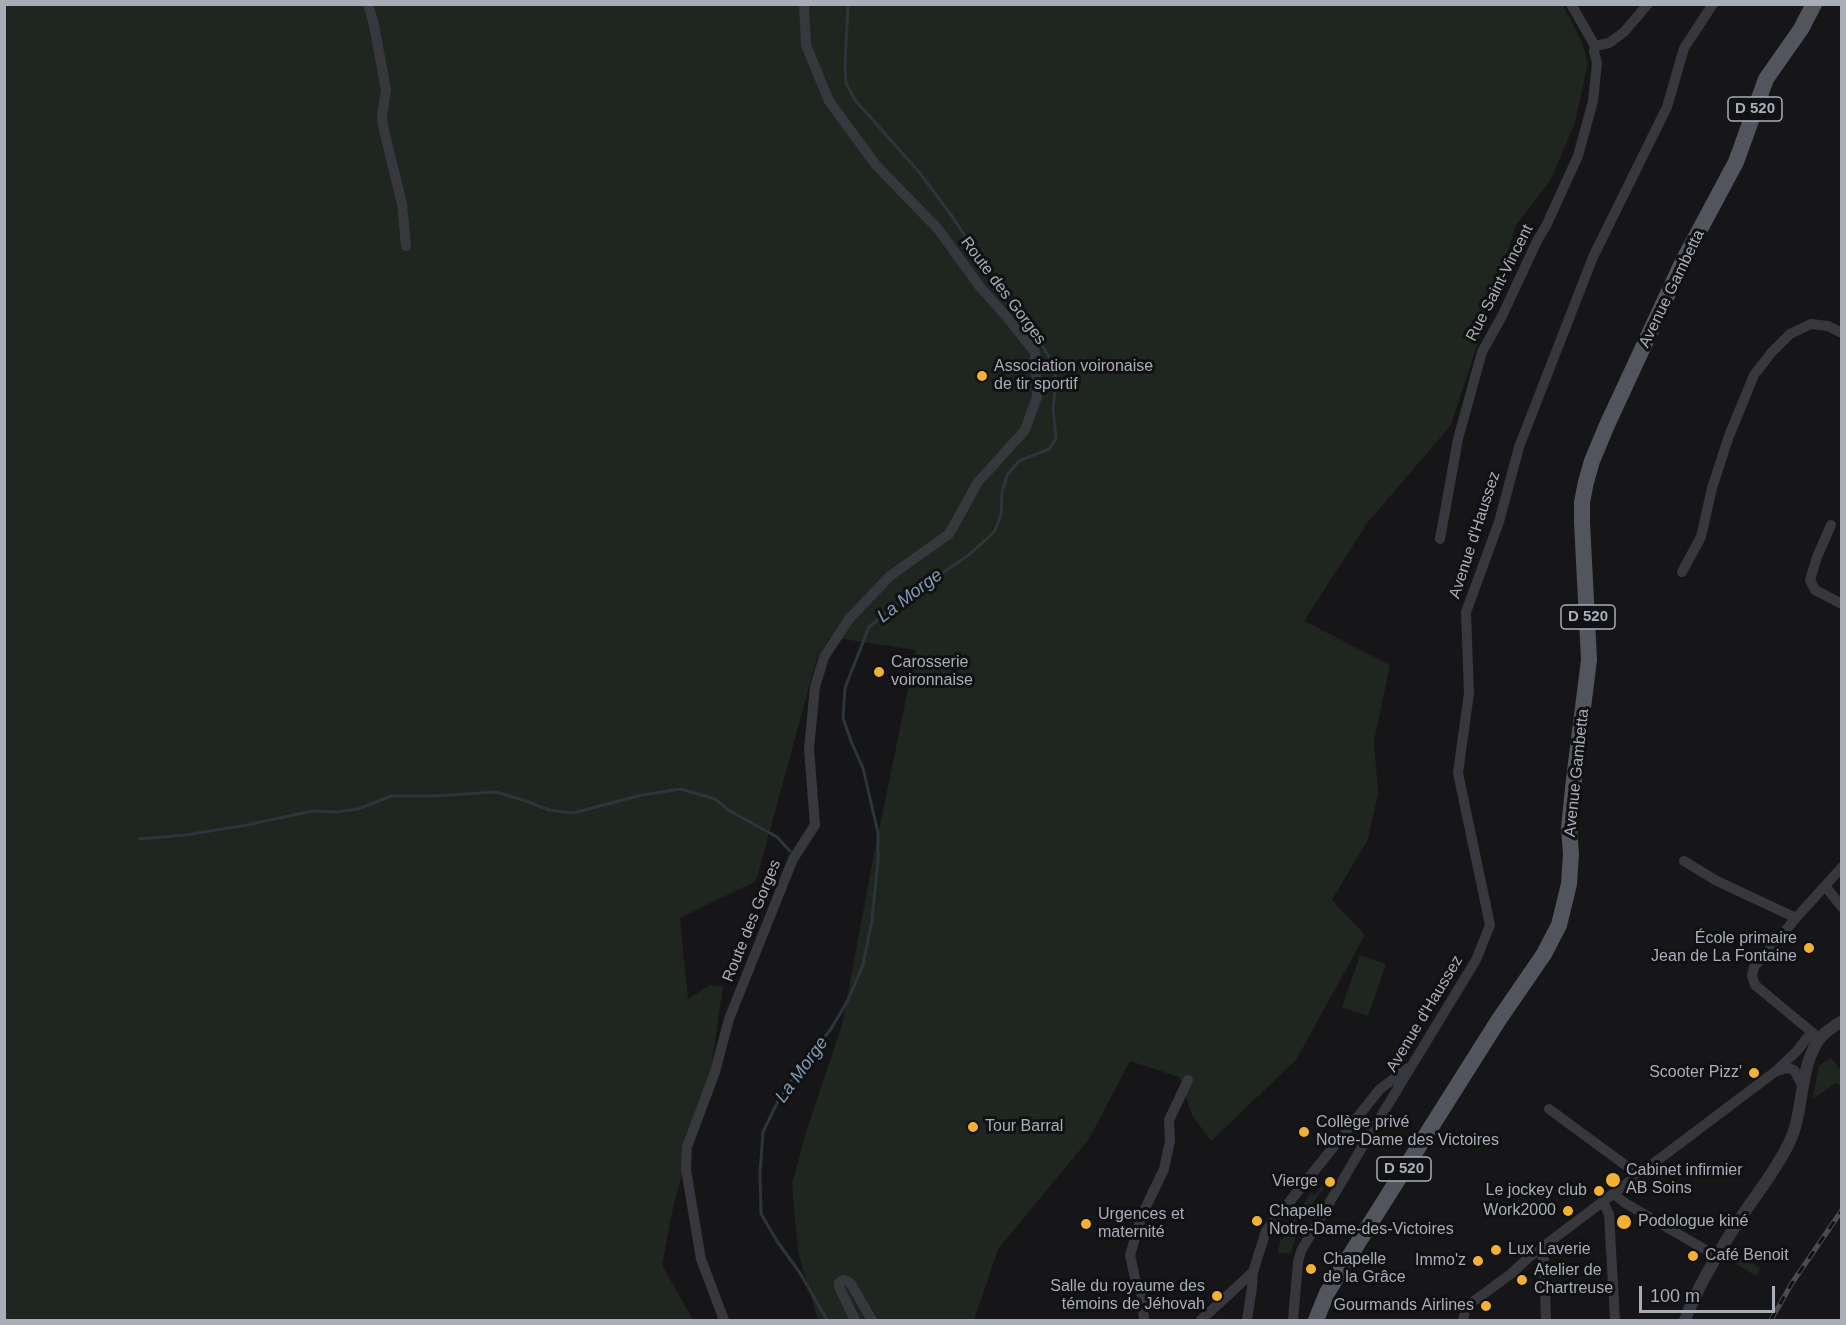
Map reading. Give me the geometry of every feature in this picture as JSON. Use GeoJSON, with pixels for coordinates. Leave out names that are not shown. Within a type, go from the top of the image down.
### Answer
{"type":"FeatureCollection","features":[{"type":"Feature","properties":{"kind":"main road","name":"Avenue Gambetta"},"geometry":{"type":"LineString","coordinates":[[1316,1320],[1327,1293],[1344,1265],[1498,1021],[1544,954],[1559,925],[1570,871],[1569,828],[1589,660],[1582,522],[1582,502],[1586,482],[1617,403],[1683,261],[1740,153],[1766,79],[1801,29],[1814,4]]}},
{"type":"Feature","properties":{"kind":"street"},"geometry":{"type":"LineString","coordinates":[[368,4],[386,90],[383,126],[400,195],[406,246]]}},
{"type":"Feature","properties":{"kind":"street","name":"Route des Gorges"},"geometry":{"type":"LineString","coordinates":[[724,1320],[701,1259],[686,1169],[687,1147],[714,1072],[729,1019],[793,858],[815,825],[808,749],[815,687],[824,657],[849,619],[890,576],[949,534],[978,482],[1025,430],[1037,397],[1035,352],[980,287],[938,229],[876,165],[829,101],[806,45],[804,4]]}},
{"type":"Feature","properties":{"kind":"street"},"geometry":{"type":"LineString","coordinates":[[1571,4],[1595,46],[1609,43],[1624,32],[1648,4]]}},
{"type":"Feature","properties":{"kind":"street","name":"Avenue d'Haussez"},"geometry":{"type":"LineString","coordinates":[[1293,1320],[1298,1262],[1304,1245],[1476,960],[1490,926],[1458,773],[1469,693],[1466,612],[1499,522],[1519,447],[1593,257],[1666,107],[1684,48],[1713,4]]}},
{"type":"Feature","properties":{"kind":"street","name":"Rue Saint-Vincent"},"geometry":{"type":"LineString","coordinates":[[1440,539],[1458,439],[1482,352],[1502,316],[1578,156],[1593,101],[1597,63],[1595,46]]}},
{"type":"Feature","properties":{"kind":"street"},"geometry":{"type":"LineString","coordinates":[[1682,572],[1701,537],[1712,488],[1729,436],[1754,375],[1790,334],[1811,324],[1828,326],[1842,333]]}},
{"type":"Feature","properties":{"kind":"street"},"geometry":{"type":"LineString","coordinates":[[1831,525],[1810,580],[1815,590],[1842,604]]}},
{"type":"Feature","properties":{"kind":"street"},"geometry":{"type":"LineString","coordinates":[[1684,861],[1717,881],[1796,918]]}},
{"type":"Feature","properties":{"kind":"street"},"geometry":{"type":"LineString","coordinates":[[1820,1039],[1755,985],[1752,976],[1754,967],[1842,867]]}},
{"type":"Feature","properties":{"kind":"street"},"geometry":{"type":"LineString","coordinates":[[1825,886],[1842,907]]}},
{"type":"Feature","properties":{"kind":"street"},"geometry":{"type":"LineString","coordinates":[[1795,1018],[1800,1032],[1797,1051]]}},
{"type":"Feature","properties":{"kind":"street"},"geometry":{"type":"LineString","coordinates":[[1464,1315],[1528,1258],[1776,1071],[1797,1051],[1820,1039],[1842,1021]]}},
{"type":"Feature","properties":{"kind":"street"},"geometry":{"type":"LineString","coordinates":[[1684,1320],[1735,1227],[1789,1143],[1797,1123],[1812,1052],[1820,1039]]}},
{"type":"Feature","properties":{"kind":"street"},"geometry":{"type":"LineString","coordinates":[[1247,1320],[1253,1272],[1266,1231],[1380,1089],[1410,1067]]}},
{"type":"Feature","properties":{"kind":"street"},"geometry":{"type":"LineString","coordinates":[[1776,1071],[1788,1068],[1794,1070],[1803,1088]]}},
{"type":"Feature","properties":{"kind":"street"},"geometry":{"type":"LineString","coordinates":[[1144,1317],[1142,1295],[1136,1283],[1130,1255],[1142,1215],[1164,1170],[1170,1141],[1169,1120],[1188,1080]]}},
{"type":"Feature","properties":{"kind":"street"},"geometry":{"type":"LineString","coordinates":[[1549,1110],[1632,1170],[1637,1176]]}},
{"type":"Feature","properties":{"kind":"street"},"geometry":{"type":"LineString","coordinates":[[1614,1194],[1625,1203],[1718,1257]]}},
{"type":"Feature","properties":{"kind":"street"},"geometry":{"type":"LineString","coordinates":[[1603,1202],[1610,1214],[1615,1320]]}},
{"type":"Feature","properties":{"kind":"street"},"geometry":{"type":"LineString","coordinates":[[1540,1251],[1544,1260],[1546,1320]]}},
{"type":"Feature","properties":{"kind":"street"},"geometry":{"type":"LineString","coordinates":[[1201,1320],[1253,1272]]}},
{"type":"Feature","properties":{"kind":"street"},"geometry":{"type":"LineString","coordinates":[[855,1320],[839,1287],[839,1283],[843,1280],[851,1284],[872,1320]]}},
{"type":"Feature","properties":{"kind":"shaded area"},"geometry":{"type":"Polygon","coordinates":[[[5,5],[1563,5],[1582,42],[1588,63],[1575,123],[1550,181],[1516,225],[1451,425],[1368,522],[1304,621],[1390,665],[1374,741],[1378,794],[1368,839],[1332,900],[1365,935],[1296,1060],[1211,1141],[1192,1115],[1179,1077],[1130,1061],[1089,1139],[998,1249],[974,1320],[818,1320],[798,1252],[792,1184],[807,1129],[842,1025],[916,650],[830,637],[817,658],[756,881],[680,918],[688,999],[710,985],[723,986],[711,1070],[674,1203],[662,1265],[693,1320],[5,1320],[5,5]]]}},
{"type":"Feature","properties":{"kind":"shaded area"},"geometry":{"type":"Polygon","coordinates":[[[1360,955],[1386,964],[1368,1016],[1342,1007],[1360,955]]]}},
{"type":"Feature","properties":{"kind":"shaded area"},"geometry":{"type":"Polygon","coordinates":[[[1831,1058],[1841,1070],[1841,1083],[1839,1085],[1836,1083],[1814,1098],[1819,1066],[1831,1058]]]}},
{"type":"Feature","properties":{"kind":"shaded area"},"geometry":{"type":"Polygon","coordinates":[[[1322,1186],[1324,1188],[1304,1219],[1291,1253],[1278,1253],[1280,1242],[1311,1192],[1314,1195],[1322,1186]]]}},
{"type":"Feature","properties":{"kind":"shaded area"},"geometry":{"type":"Polygon","coordinates":[[[1736,1253],[1760,1268],[1756,1276],[1731,1261],[1736,1253]]]}},
{"type":"Feature","properties":{"kind":"waterway","name":"La Morge"},"geometry":{"type":"LineString","coordinates":[[827,1320],[800,1273],[761,1214],[760,1173],[763,1132],[779,1099],[799,1069],[831,1029],[848,1000],[863,965],[872,920],[878,861],[878,833],[863,768],[843,718],[845,688],[869,627],[890,609],[970,554],[995,531],[1001,515],[1002,492],[1007,475],[1019,461],[1049,449],[1056,439],[1053,409],[1056,383],[1054,365],[1034,332],[992,279],[954,219],[919,172],[855,100],[846,83],[848,4]]}},
{"type":"Feature","properties":{"kind":"waterway"},"geometry":{"type":"LineString","coordinates":[[139,839],[185,835],[247,825],[312,811],[336,812],[358,809],[391,796],[496,792],[549,810],[573,813],[642,795],[681,789],[715,799],[730,811],[777,837],[790,851]]}},
{"type":"Feature","properties":{"kind":"railway"},"geometry":{"type":"LineString","coordinates":[[1771,1320],[1792,1283],[1842,1210]]}},
{"type":"Feature","properties":{"kind":"place","name":"Association voironaise de tir sportif"},"geometry":{"type":"Point","coordinates":[982,376]}},
{"type":"Feature","properties":{"kind":"place","name":"Carosserie voironnaise"},"geometry":{"type":"Point","coordinates":[879,672]}},
{"type":"Feature","properties":{"kind":"place","name":"École primaire Jean de La Fontaine"},"geometry":{"type":"Point","coordinates":[1809,948]}},
{"type":"Feature","properties":{"kind":"place","name":"Scooter Pizz'"},"geometry":{"type":"Point","coordinates":[1754,1073]}},
{"type":"Feature","properties":{"kind":"place","name":"Tour Barral"},"geometry":{"type":"Point","coordinates":[973,1127]}},
{"type":"Feature","properties":{"kind":"place","name":"Collège privé Notre-Dame des Victoires"},"geometry":{"type":"Point","coordinates":[1304,1132]}},
{"type":"Feature","properties":{"kind":"place","name":"Cabinet infirmier AB Soins"},"geometry":{"type":"Point","coordinates":[1613,1180]}},
{"type":"Feature","properties":{"kind":"place","name":"Vierge"},"geometry":{"type":"Point","coordinates":[1330,1182]}},
{"type":"Feature","properties":{"kind":"place","name":"Le jockey club"},"geometry":{"type":"Point","coordinates":[1599,1191]}},
{"type":"Feature","properties":{"kind":"place","name":"Work2000"},"geometry":{"type":"Point","coordinates":[1568,1211]}},
{"type":"Feature","properties":{"kind":"place","name":"Chapelle Notre-Dame-des-Victoires"},"geometry":{"type":"Point","coordinates":[1257,1221]}},
{"type":"Feature","properties":{"kind":"place","name":"Podologue kiné"},"geometry":{"type":"Point","coordinates":[1624,1222]}},
{"type":"Feature","properties":{"kind":"place","name":"Urgences et maternité"},"geometry":{"type":"Point","coordinates":[1086,1224]}},
{"type":"Feature","properties":{"kind":"place","name":"Lux Laverie"},"geometry":{"type":"Point","coordinates":[1496,1250]}},
{"type":"Feature","properties":{"kind":"place","name":"Café Benoit"},"geometry":{"type":"Point","coordinates":[1693,1256]}},
{"type":"Feature","properties":{"kind":"place","name":"Immo'z"},"geometry":{"type":"Point","coordinates":[1478,1261]}},
{"type":"Feature","properties":{"kind":"place","name":"Chapelle de la Grâce"},"geometry":{"type":"Point","coordinates":[1311,1269]}},
{"type":"Feature","properties":{"kind":"place","name":"Atelier de Chartreuse"},"geometry":{"type":"Point","coordinates":[1522,1280]}},
{"type":"Feature","properties":{"kind":"place","name":"Salle du royaume des témoins de Jéhovah"},"geometry":{"type":"Point","coordinates":[1217,1296]}},
{"type":"Feature","properties":{"kind":"place","name":"Gourmands Airlines"},"geometry":{"type":"Point","coordinates":[1486,1306]}}]}
